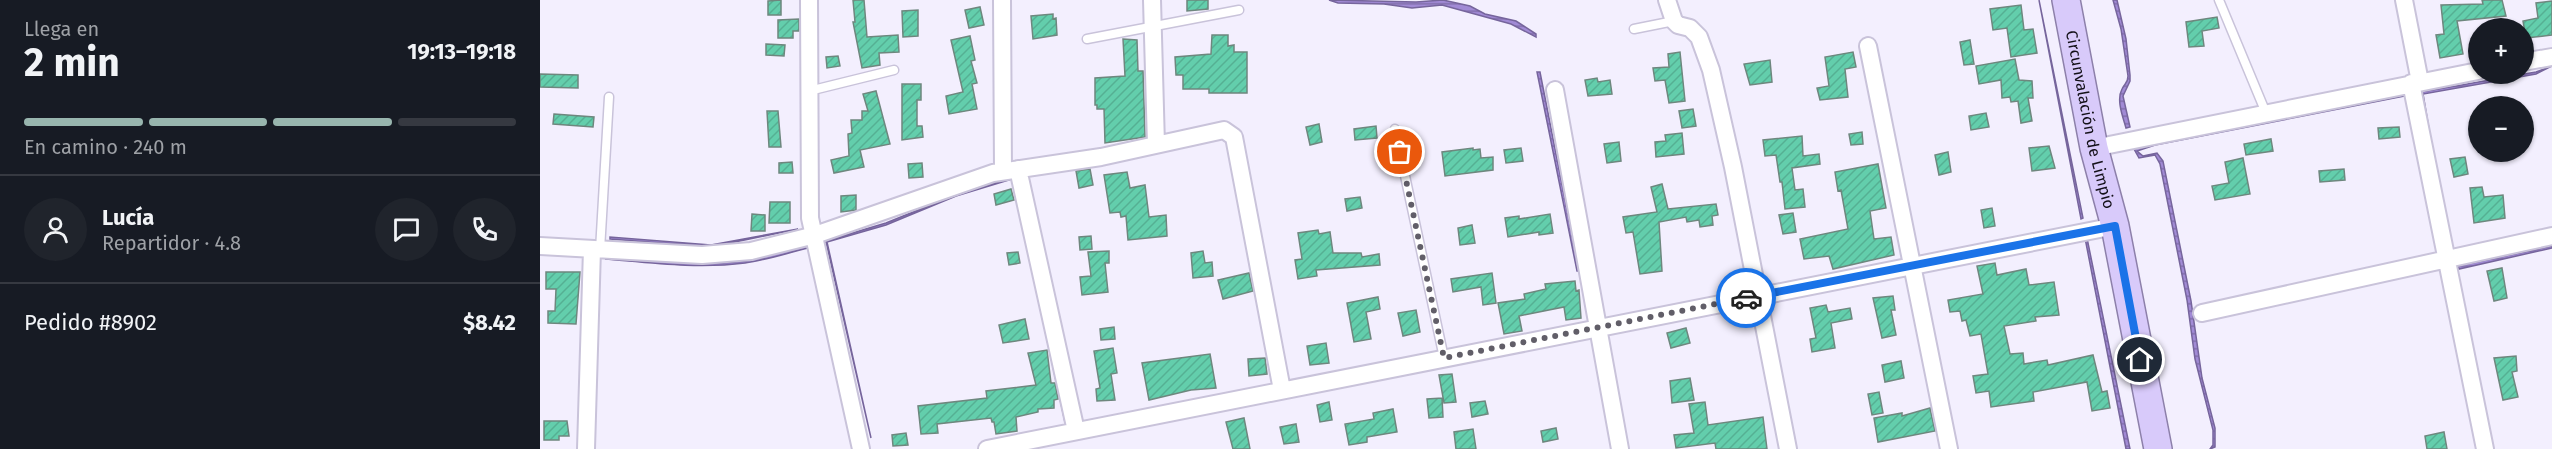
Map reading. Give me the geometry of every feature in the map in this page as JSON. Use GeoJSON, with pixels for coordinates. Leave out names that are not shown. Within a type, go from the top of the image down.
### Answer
{"type":"FeatureCollection","features":[{"type":"Feature","properties":{"kind":"highway","name":"Circunvalación de Limpio"},"geometry":{"type":"LineString","coordinates":[[2066,0],[2094,148],[2115,226],[2158,449]]}},
{"type":"Feature","properties":{"kind":"street"},"geometry":{"type":"LineString","coordinates":[[809,0],[810,219],[861,449]]}},
{"type":"Feature","properties":{"kind":"street"},"geometry":{"type":"LineString","coordinates":[[1002,0],[1011,170],[1076,431]]}},
{"type":"Feature","properties":{"kind":"street"},"geometry":{"type":"LineString","coordinates":[[1152,0],[1156,145]]}},
{"type":"Feature","properties":{"kind":"street"},"geometry":{"type":"LineString","coordinates":[[1667,0],[1674,21],[1690,28],[1699,37],[1711,70],[1733,167],[1788,449]]}},
{"type":"Feature","properties":{"kind":"street"},"geometry":{"type":"LineString","coordinates":[[2404,0],[2416,83],[2485,449]]}},
{"type":"Feature","properties":{"kind":"street"},"geometry":{"type":"LineString","coordinates":[[1868,46],[1910,266],[1949,449]]}},
{"type":"Feature","properties":{"kind":"street"},"geometry":{"type":"LineString","coordinates":[[2534,60],[2552,57]]}},
{"type":"Feature","properties":{"kind":"street"},"geometry":{"type":"LineString","coordinates":[[2094,148],[2468,73]]}},
{"type":"Feature","properties":{"kind":"street"},"geometry":{"type":"LineString","coordinates":[[1555,90],[1620,449]]}},
{"type":"Feature","properties":{"kind":"street"},"geometry":{"type":"LineString","coordinates":[[540,246],[702,255],[751,251],[815,235],[1011,170],[1101,157],[1224,130],[1234,137],[1282,390]]}},
{"type":"Feature","properties":{"kind":"street"},"geometry":{"type":"LineString","coordinates":[[990,449],[2115,226]]}},
{"type":"Feature","properties":{"kind":"street"},"geometry":{"type":"LineString","coordinates":[[2202,313],[2552,236]]}},
{"type":"Feature","properties":{"kind":"street"},"geometry":{"type":"LineString","coordinates":[[586,449],[596,250]]}},
{"type":"Feature","properties":{"kind":"lane"},"geometry":{"type":"LineString","coordinates":[[2219,0],[2266,113]]}},
{"type":"Feature","properties":{"kind":"lane"},"geometry":{"type":"LineString","coordinates":[[1088,39],[1239,10]]}},
{"type":"Feature","properties":{"kind":"lane"},"geometry":{"type":"LineString","coordinates":[[1634,29],[1674,21]]}},
{"type":"Feature","properties":{"kind":"lane"},"geometry":{"type":"LineString","coordinates":[[809,91],[894,70]]}},
{"type":"Feature","properties":{"kind":"lane"},"geometry":{"type":"LineString","coordinates":[[596,250],[609,97]]}},
{"type":"Feature","properties":{"kind":"lane"},"geometry":{"type":"LineString","coordinates":[[1395,129],[1444,358]]}},
{"type":"Feature","properties":{"kind":"shaded area"},"geometry":{"type":"Polygon","coordinates":[[[1329,0],[1416,2],[1443,0],[1470,6],[1485,14],[1516,21],[1536,34],[1536,37],[1511,24],[1442,5],[1412,8],[1384,4],[1338,3],[1329,0]]]}},
{"type":"Feature","properties":{"kind":"shaded area"},"geometry":{"type":"Polygon","coordinates":[[[2039,0],[2083,218],[2081,219],[2039,0]]]}},
{"type":"Feature","properties":{"kind":"shaded area"},"geometry":{"type":"Polygon","coordinates":[[[2113,0],[2117,0],[2126,39],[2130,75],[2130,81],[2123,96],[2130,127],[2126,128],[2120,93],[2128,76],[2121,29],[2113,0]]]}},
{"type":"Feature","properties":{"kind":"shaded area"},"geometry":{"type":"Polygon","coordinates":[[[1537,72],[1540,72],[1579,271],[1577,271],[1537,72]]]}},
{"type":"Feature","properties":{"kind":"shaded area"},"geometry":{"type":"Polygon","coordinates":[[[2480,84],[2423,94],[2437,176],[2421,92],[2480,84]]]}},
{"type":"Feature","properties":{"kind":"shaded area"},"geometry":{"type":"Polygon","coordinates":[[[2405,94],[2405,96],[2155,145],[2137,151],[2143,156],[2157,153],[2163,161],[2191,301],[2202,378],[2215,428],[2215,447],[2210,449],[2213,445],[2213,430],[2195,359],[2187,300],[2160,164],[2155,155],[2139,158],[2134,149],[2405,94]]]}},
{"type":"Feature","properties":{"kind":"shaded area"},"geometry":{"type":"Polygon","coordinates":[[[1014,177],[1065,422],[1012,179],[956,196],[886,225],[827,242],[871,438],[826,242],[822,242],[886,223],[955,195],[1014,177]]]}},
{"type":"Feature","properties":{"kind":"shaded area"},"geometry":{"type":"Polygon","coordinates":[[[798,229],[711,247],[610,239],[610,237],[711,245],[798,229]]]}},
{"type":"Feature","properties":{"kind":"shaded area"},"geometry":{"type":"Polygon","coordinates":[[[2085,238],[2087,238],[2130,449],[2126,449],[2085,238]]]}},
{"type":"Feature","properties":{"kind":"shaded area"},"geometry":{"type":"Polygon","coordinates":[[[808,245],[808,248],[769,258],[727,265],[675,265],[605,259],[723,263],[746,261],[808,245]]]}},
{"type":"Feature","properties":{"kind":"shaded area"},"geometry":{"type":"Polygon","coordinates":[[[2552,246],[2552,248],[2459,269],[2458,266],[2552,246]]]}},
{"type":"Feature","properties":{"kind":"building"},"geometry":{"type":"Polygon","coordinates":[[[781,0],[781,15],[768,15],[768,1],[781,0]]]}},
{"type":"Feature","properties":{"kind":"building"},"geometry":{"type":"Polygon","coordinates":[[[853,0],[864,0],[867,37],[898,35],[899,52],[879,53],[880,65],[862,68],[853,22],[855,22],[853,0]]]}},
{"type":"Feature","properties":{"kind":"building"},"geometry":{"type":"Polygon","coordinates":[[[1187,0],[1208,0],[1208,9],[1187,11],[1187,0]]]}},
{"type":"Feature","properties":{"kind":"building"},"geometry":{"type":"Polygon","coordinates":[[[2482,0],[2502,0],[2506,16],[2468,18],[2468,20],[2457,21],[2463,54],[2440,58],[2436,35],[2444,34],[2441,5],[2483,4],[2482,0]]]}},
{"type":"Feature","properties":{"kind":"building"},"geometry":{"type":"Polygon","coordinates":[[[2552,1],[2552,35],[2534,37],[2534,19],[2538,18],[2536,3],[2552,1]]]}},
{"type":"Feature","properties":{"kind":"building"},"geometry":{"type":"Polygon","coordinates":[[[2021,5],[2024,30],[2033,29],[2037,53],[2011,57],[2007,28],[1993,30],[1990,9],[2021,5]]]}},
{"type":"Feature","properties":{"kind":"building"},"geometry":{"type":"Polygon","coordinates":[[[980,7],[984,25],[969,28],[965,10],[980,7]]]}},
{"type":"Feature","properties":{"kind":"building"},"geometry":{"type":"Polygon","coordinates":[[[918,10],[918,36],[903,37],[902,11],[918,10]]]}},
{"type":"Feature","properties":{"kind":"building"},"geometry":{"type":"Polygon","coordinates":[[[1053,14],[1053,19],[1056,18],[1057,35],[1033,39],[1031,16],[1053,14]]]}},
{"type":"Feature","properties":{"kind":"building"},"geometry":{"type":"Polygon","coordinates":[[[2217,17],[2219,28],[2202,31],[2204,46],[2189,47],[2186,22],[2217,17]]]}},
{"type":"Feature","properties":{"kind":"building"},"geometry":{"type":"Polygon","coordinates":[[[799,19],[799,31],[793,31],[793,38],[778,38],[778,20],[799,19]]]}},
{"type":"Feature","properties":{"kind":"building"},"geometry":{"type":"Polygon","coordinates":[[[1212,35],[1228,35],[1228,46],[1234,45],[1234,52],[1247,52],[1247,93],[1209,93],[1209,89],[1183,89],[1183,75],[1176,75],[1175,57],[1211,54],[1212,35]]]}},
{"type":"Feature","properties":{"kind":"building"},"geometry":{"type":"Polygon","coordinates":[[[970,36],[975,60],[971,61],[977,83],[972,84],[977,109],[949,114],[946,96],[963,92],[951,40],[970,36]]]}},
{"type":"Feature","properties":{"kind":"building"},"geometry":{"type":"Polygon","coordinates":[[[1123,39],[1137,40],[1138,71],[1143,71],[1145,137],[1105,143],[1104,109],[1097,109],[1095,105],[1095,78],[1125,76],[1123,39]]]}},
{"type":"Feature","properties":{"kind":"building"},"geometry":{"type":"Polygon","coordinates":[[[1970,40],[1974,64],[1964,65],[1960,42],[1970,40]]]}},
{"type":"Feature","properties":{"kind":"building"},"geometry":{"type":"Polygon","coordinates":[[[766,44],[785,45],[784,56],[766,55],[766,44]]]}},
{"type":"Feature","properties":{"kind":"building"},"geometry":{"type":"Polygon","coordinates":[[[1680,52],[1685,101],[1669,103],[1665,80],[1655,81],[1653,68],[1669,67],[1668,54],[1680,52]]]}},
{"type":"Feature","properties":{"kind":"building"},"geometry":{"type":"Polygon","coordinates":[[[1853,52],[1856,67],[1845,69],[1848,97],[1820,100],[1817,88],[1829,86],[1825,57],[1853,52]]]}},
{"type":"Feature","properties":{"kind":"building"},"geometry":{"type":"Polygon","coordinates":[[[838,56],[840,66],[827,68],[826,57],[838,56]]]}},
{"type":"Feature","properties":{"kind":"building"},"geometry":{"type":"Polygon","coordinates":[[[2015,59],[2019,80],[2032,81],[2033,98],[2028,98],[2032,121],[2021,123],[2018,101],[2011,102],[2010,97],[2002,98],[2001,80],[1979,84],[1976,66],[2015,59]]]}},
{"type":"Feature","properties":{"kind":"building"},"geometry":{"type":"Polygon","coordinates":[[[1770,60],[1772,82],[1750,85],[1744,64],[1770,60]]]}},
{"type":"Feature","properties":{"kind":"building"},"geometry":{"type":"Polygon","coordinates":[[[540,74],[578,75],[578,88],[540,87],[540,74]]]}},
{"type":"Feature","properties":{"kind":"building"},"geometry":{"type":"Polygon","coordinates":[[[1597,78],[1598,82],[1610,80],[1612,94],[1588,96],[1585,80],[1597,78]]]}},
{"type":"Feature","properties":{"kind":"building"},"geometry":{"type":"Polygon","coordinates":[[[902,84],[921,84],[921,100],[917,100],[917,126],[922,126],[923,137],[902,140],[902,84]]]}},
{"type":"Feature","properties":{"kind":"building"},"geometry":{"type":"Polygon","coordinates":[[[876,91],[890,144],[860,150],[864,167],[834,173],[831,160],[849,156],[848,134],[852,133],[851,120],[862,120],[862,111],[868,111],[863,94],[876,91]]]}},
{"type":"Feature","properties":{"kind":"building"},"geometry":{"type":"Polygon","coordinates":[[[1693,109],[1696,126],[1682,128],[1679,111],[1693,109]]]}},
{"type":"Feature","properties":{"kind":"building"},"geometry":{"type":"Polygon","coordinates":[[[767,111],[778,111],[781,147],[769,147],[767,111]]]}},
{"type":"Feature","properties":{"kind":"building"},"geometry":{"type":"Polygon","coordinates":[[[1986,113],[1989,127],[1971,130],[1969,116],[1986,113]]]}},
{"type":"Feature","properties":{"kind":"building"},"geometry":{"type":"Polygon","coordinates":[[[554,114],[594,117],[593,127],[553,124],[554,114]]]}},
{"type":"Feature","properties":{"kind":"building"},"geometry":{"type":"Polygon","coordinates":[[[1319,124],[1322,142],[1310,145],[1306,127],[1319,124]]]}},
{"type":"Feature","properties":{"kind":"building"},"geometry":{"type":"Polygon","coordinates":[[[1376,126],[1377,138],[1355,140],[1354,129],[1376,126]]]}},
{"type":"Feature","properties":{"kind":"building"},"geometry":{"type":"Polygon","coordinates":[[[2399,127],[2400,137],[2379,139],[2378,128],[2399,127]]]}},
{"type":"Feature","properties":{"kind":"building"},"geometry":{"type":"Polygon","coordinates":[[[1862,132],[1863,144],[1851,145],[1849,134],[1862,132]]]}},
{"type":"Feature","properties":{"kind":"building"},"geometry":{"type":"Polygon","coordinates":[[[1682,133],[1684,154],[1656,157],[1655,142],[1666,141],[1665,135],[1682,133]]]}},
{"type":"Feature","properties":{"kind":"building"},"geometry":{"type":"Polygon","coordinates":[[[1802,136],[1803,156],[1819,154],[1820,164],[1792,168],[1795,190],[1803,189],[1805,207],[1785,209],[1776,155],[1765,156],[1763,140],[1802,136]]]}},
{"type":"Feature","properties":{"kind":"building"},"geometry":{"type":"Polygon","coordinates":[[[2271,139],[2273,151],[2246,155],[2244,144],[2271,139]]]}},
{"type":"Feature","properties":{"kind":"building"},"geometry":{"type":"Polygon","coordinates":[[[1619,142],[1621,161],[1607,163],[1604,144],[1619,142]]]}},
{"type":"Feature","properties":{"kind":"building"},"geometry":{"type":"Polygon","coordinates":[[[2049,146],[2055,168],[2032,171],[2029,148],[2049,146]]]}},
{"type":"Feature","properties":{"kind":"building"},"geometry":{"type":"Polygon","coordinates":[[[1473,148],[1473,150],[1480,149],[1481,158],[1493,157],[1493,170],[1445,176],[1442,152],[1473,148]]]}},
{"type":"Feature","properties":{"kind":"building"},"geometry":{"type":"Polygon","coordinates":[[[1521,148],[1523,161],[1506,163],[1504,150],[1521,148]]]}},
{"type":"Feature","properties":{"kind":"building"},"geometry":{"type":"Polygon","coordinates":[[[1948,152],[1951,172],[1939,175],[1935,155],[1948,152]]]}},
{"type":"Feature","properties":{"kind":"building"},"geometry":{"type":"Polygon","coordinates":[[[2465,157],[2468,174],[2454,177],[2450,159],[2465,157]]]}},
{"type":"Feature","properties":{"kind":"building"},"geometry":{"type":"Polygon","coordinates":[[[2243,158],[2250,194],[2215,200],[2212,186],[2229,183],[2225,162],[2243,158]]]}},
{"type":"Feature","properties":{"kind":"building"},"geometry":{"type":"Polygon","coordinates":[[[792,162],[793,173],[779,173],[779,163],[792,162]]]}},
{"type":"Feature","properties":{"kind":"building"},"geometry":{"type":"Polygon","coordinates":[[[922,163],[923,177],[909,178],[908,164],[922,163]]]}},
{"type":"Feature","properties":{"kind":"building"},"geometry":{"type":"Polygon","coordinates":[[[1878,164],[1886,208],[1870,211],[1874,239],[1891,237],[1894,255],[1833,269],[1829,256],[1804,259],[1800,239],[1848,229],[1841,190],[1838,191],[1835,172],[1878,164]]]}},
{"type":"Feature","properties":{"kind":"building"},"geometry":{"type":"Polygon","coordinates":[[[1090,169],[1093,185],[1079,188],[1076,171],[1090,169]]]}},
{"type":"Feature","properties":{"kind":"building"},"geometry":{"type":"Polygon","coordinates":[[[2344,169],[2345,180],[2320,182],[2319,171],[2344,169]]]}},
{"type":"Feature","properties":{"kind":"building"},"geometry":{"type":"Polygon","coordinates":[[[1127,172],[1130,188],[1145,185],[1149,217],[1166,215],[1167,236],[1128,240],[1126,216],[1121,217],[1120,212],[1110,213],[1104,175],[1127,172]]]}},
{"type":"Feature","properties":{"kind":"building"},"geometry":{"type":"Polygon","coordinates":[[[1662,184],[1668,209],[1716,204],[1718,215],[1712,216],[1713,225],[1700,227],[1699,220],[1687,222],[1686,217],[1659,222],[1662,271],[1640,274],[1633,232],[1626,233],[1623,217],[1657,212],[1651,187],[1662,184]]]}},
{"type":"Feature","properties":{"kind":"building"},"geometry":{"type":"Polygon","coordinates":[[[2482,187],[2484,197],[2503,195],[2505,218],[2474,223],[2470,188],[2482,187]]]}},
{"type":"Feature","properties":{"kind":"building"},"geometry":{"type":"Polygon","coordinates":[[[1011,189],[1014,200],[996,205],[994,194],[1011,189]]]}},
{"type":"Feature","properties":{"kind":"building"},"geometry":{"type":"Polygon","coordinates":[[[856,195],[856,210],[841,212],[841,196],[856,195]]]}},
{"type":"Feature","properties":{"kind":"building"},"geometry":{"type":"Polygon","coordinates":[[[1360,197],[1362,208],[1347,211],[1345,199],[1360,197]]]}},
{"type":"Feature","properties":{"kind":"building"},"geometry":{"type":"Polygon","coordinates":[[[770,202],[790,202],[790,223],[769,223],[770,202]]]}},
{"type":"Feature","properties":{"kind":"building"},"geometry":{"type":"Polygon","coordinates":[[[1992,208],[1995,226],[1984,228],[1981,210],[1992,208]]]}},
{"type":"Feature","properties":{"kind":"building"},"geometry":{"type":"Polygon","coordinates":[[[1793,213],[1796,232],[1783,234],[1779,215],[1793,213]]]}},
{"type":"Feature","properties":{"kind":"building"},"geometry":{"type":"Polygon","coordinates":[[[752,214],[765,215],[765,231],[751,231],[752,214]]]}},
{"type":"Feature","properties":{"kind":"building"},"geometry":{"type":"Polygon","coordinates":[[[1550,214],[1553,233],[1539,235],[1539,232],[1508,237],[1505,218],[1519,216],[1519,219],[1550,214]]]}},
{"type":"Feature","properties":{"kind":"building"},"geometry":{"type":"Polygon","coordinates":[[[1472,225],[1475,243],[1460,245],[1458,228],[1472,225]]]}},
{"type":"Feature","properties":{"kind":"building"},"geometry":{"type":"Polygon","coordinates":[[[1318,230],[1319,234],[1330,232],[1333,253],[1361,253],[1362,257],[1379,254],[1380,265],[1316,270],[1317,276],[1298,279],[1295,260],[1302,259],[1298,233],[1318,230]]]}},
{"type":"Feature","properties":{"kind":"building"},"geometry":{"type":"Polygon","coordinates":[[[1091,236],[1092,249],[1080,250],[1079,237],[1091,236]]]}},
{"type":"Feature","properties":{"kind":"building"},"geometry":{"type":"Polygon","coordinates":[[[1109,251],[1109,263],[1105,263],[1108,292],[1082,295],[1080,277],[1091,276],[1088,252],[1109,251]]]}},
{"type":"Feature","properties":{"kind":"building"},"geometry":{"type":"Polygon","coordinates":[[[1203,251],[1205,263],[1212,262],[1213,276],[1193,278],[1191,253],[1203,251]]]}},
{"type":"Feature","properties":{"kind":"building"},"geometry":{"type":"Polygon","coordinates":[[[1018,252],[1020,263],[1009,265],[1007,253],[1018,252]]]}},
{"type":"Feature","properties":{"kind":"building"},"geometry":{"type":"Polygon","coordinates":[[[1995,263],[1997,275],[2026,269],[2029,285],[2054,282],[2059,315],[2035,317],[2036,321],[2004,326],[2010,354],[2023,353],[2024,364],[2047,360],[2048,365],[2093,355],[2102,392],[2107,391],[2110,408],[2092,411],[2087,382],[2033,392],[2034,401],[1991,407],[1989,391],[1976,393],[1973,376],[1988,374],[1981,334],[1970,336],[1966,320],[1962,321],[1960,311],[1950,312],[1948,300],[1983,294],[1977,266],[1995,263]]]}},
{"type":"Feature","properties":{"kind":"building"},"geometry":{"type":"Polygon","coordinates":[[[2502,268],[2507,298],[2494,301],[2487,271],[2502,268]]]}},
{"type":"Feature","properties":{"kind":"building"},"geometry":{"type":"Polygon","coordinates":[[[546,272],[580,272],[576,324],[548,323],[548,311],[555,311],[556,289],[546,289],[546,272]]]}},
{"type":"Feature","properties":{"kind":"building"},"geometry":{"type":"Polygon","coordinates":[[[1249,273],[1253,291],[1223,299],[1218,280],[1249,273]]]}},
{"type":"Feature","properties":{"kind":"building"},"geometry":{"type":"Polygon","coordinates":[[[1492,273],[1496,303],[1483,305],[1481,287],[1453,292],[1451,279],[1492,273]]]}},
{"type":"Feature","properties":{"kind":"building"},"geometry":{"type":"Polygon","coordinates":[[[1575,281],[1576,291],[1579,290],[1581,318],[1566,320],[1564,307],[1519,316],[1522,331],[1504,334],[1498,303],[1525,299],[1524,294],[1546,289],[1545,284],[1575,281]]]}},
{"type":"Feature","properties":{"kind":"building"},"geometry":{"type":"Polygon","coordinates":[[[1893,296],[1895,310],[1891,310],[1896,335],[1882,338],[1873,298],[1893,296]]]}},
{"type":"Feature","properties":{"kind":"building"},"geometry":{"type":"Polygon","coordinates":[[[1378,297],[1380,309],[1366,312],[1371,339],[1354,342],[1347,303],[1378,297]]]}},
{"type":"Feature","properties":{"kind":"building"},"geometry":{"type":"Polygon","coordinates":[[[1826,305],[1828,312],[1850,308],[1852,319],[1831,323],[1835,348],[1812,352],[1810,339],[1816,338],[1810,308],[1826,305]]]}},
{"type":"Feature","properties":{"kind":"building"},"geometry":{"type":"Polygon","coordinates":[[[1416,310],[1420,332],[1403,336],[1398,313],[1416,310]]]}},
{"type":"Feature","properties":{"kind":"building"},"geometry":{"type":"Polygon","coordinates":[[[1025,319],[1029,339],[1003,343],[999,325],[1025,319]]]}},
{"type":"Feature","properties":{"kind":"building"},"geometry":{"type":"Polygon","coordinates":[[[1114,327],[1115,339],[1101,340],[1100,329],[1114,327]]]}},
{"type":"Feature","properties":{"kind":"building"},"geometry":{"type":"Polygon","coordinates":[[[1686,328],[1690,343],[1671,348],[1667,333],[1686,328]]]}},
{"type":"Feature","properties":{"kind":"building"},"geometry":{"type":"Polygon","coordinates":[[[1326,343],[1329,363],[1310,365],[1307,346],[1326,343]]]}},
{"type":"Feature","properties":{"kind":"building"},"geometry":{"type":"Polygon","coordinates":[[[1113,348],[1117,373],[1111,374],[1115,400],[1097,401],[1096,389],[1100,388],[1094,351],[1113,348]]]}},
{"type":"Feature","properties":{"kind":"building"},"geometry":{"type":"Polygon","coordinates":[[[1047,350],[1051,383],[1055,383],[1058,399],[1054,400],[1054,408],[1038,409],[1038,412],[1016,417],[1017,431],[996,434],[991,418],[937,424],[938,433],[921,434],[918,406],[987,398],[986,391],[1036,385],[1028,353],[1047,350]]]}},
{"type":"Feature","properties":{"kind":"building"},"geometry":{"type":"Polygon","coordinates":[[[1210,354],[1216,388],[1191,390],[1149,400],[1142,363],[1210,354]]]}},
{"type":"Feature","properties":{"kind":"building"},"geometry":{"type":"Polygon","coordinates":[[[2516,356],[2517,371],[2512,372],[2518,397],[2503,400],[2494,358],[2516,356]]]}},
{"type":"Feature","properties":{"kind":"building"},"geometry":{"type":"Polygon","coordinates":[[[1265,358],[1267,374],[1249,376],[1248,359],[1265,358]]]}},
{"type":"Feature","properties":{"kind":"building"},"geometry":{"type":"Polygon","coordinates":[[[1901,361],[1904,378],[1885,382],[1882,365],[1901,361]]]}},
{"type":"Feature","properties":{"kind":"building"},"geometry":{"type":"Polygon","coordinates":[[[1452,374],[1456,402],[1444,403],[1439,375],[1452,374]]]}},
{"type":"Feature","properties":{"kind":"building"},"geometry":{"type":"Polygon","coordinates":[[[1690,378],[1694,400],[1672,403],[1670,381],[1690,378]]]}},
{"type":"Feature","properties":{"kind":"building"},"geometry":{"type":"Polygon","coordinates":[[[1879,392],[1883,413],[1872,415],[1868,394],[1879,392]]]}},
{"type":"Feature","properties":{"kind":"building"},"geometry":{"type":"Polygon","coordinates":[[[1442,398],[1443,417],[1429,418],[1427,399],[1442,398]]]}},
{"type":"Feature","properties":{"kind":"building"},"geometry":{"type":"Polygon","coordinates":[[[1485,401],[1488,414],[1472,417],[1470,403],[1485,401]]]}},
{"type":"Feature","properties":{"kind":"building"},"geometry":{"type":"Polygon","coordinates":[[[1329,402],[1332,420],[1320,422],[1317,405],[1329,402]]]}},
{"type":"Feature","properties":{"kind":"building"},"geometry":{"type":"Polygon","coordinates":[[[1705,402],[1708,425],[1763,417],[1767,449],[1716,449],[1715,443],[1676,448],[1674,435],[1694,433],[1689,404],[1705,402]]]}},
{"type":"Feature","properties":{"kind":"building"},"geometry":{"type":"Polygon","coordinates":[[[1930,408],[1935,431],[1878,442],[1874,418],[1902,413],[1902,416],[1930,408]]]}},
{"type":"Feature","properties":{"kind":"building"},"geometry":{"type":"Polygon","coordinates":[[[1393,409],[1397,432],[1367,437],[1367,442],[1349,445],[1345,424],[1374,419],[1373,413],[1393,409]]]}},
{"type":"Feature","properties":{"kind":"building"},"geometry":{"type":"Polygon","coordinates":[[[1244,418],[1250,449],[1233,449],[1226,422],[1244,418]]]}},
{"type":"Feature","properties":{"kind":"building"},"geometry":{"type":"Polygon","coordinates":[[[544,421],[567,421],[569,436],[559,436],[559,440],[544,440],[544,421]]]}},
{"type":"Feature","properties":{"kind":"building"},"geometry":{"type":"Polygon","coordinates":[[[1296,424],[1299,442],[1284,444],[1280,427],[1296,424]]]}},
{"type":"Feature","properties":{"kind":"building"},"geometry":{"type":"Polygon","coordinates":[[[1556,428],[1558,439],[1543,442],[1541,431],[1556,428]]]}},
{"type":"Feature","properties":{"kind":"building"},"geometry":{"type":"Polygon","coordinates":[[[1473,429],[1476,449],[1456,449],[1454,432],[1473,429]]]}},
{"type":"Feature","properties":{"kind":"building"},"geometry":{"type":"Polygon","coordinates":[[[2444,432],[2447,449],[2427,449],[2425,436],[2444,432]]]}},
{"type":"Feature","properties":{"kind":"building"},"geometry":{"type":"Polygon","coordinates":[[[906,433],[908,445],[893,446],[892,435],[906,433]]]}},
{"type":"Feature","properties":{"kind":"way so far"},"geometry":{"type":"LineString","coordinates":[[1400,152],[1444,358],[1746,298]]}},
{"type":"Feature","properties":{"kind":"route"},"geometry":{"type":"LineString","coordinates":[[1746,298],[2115,226],[2140,360]]}}]}
